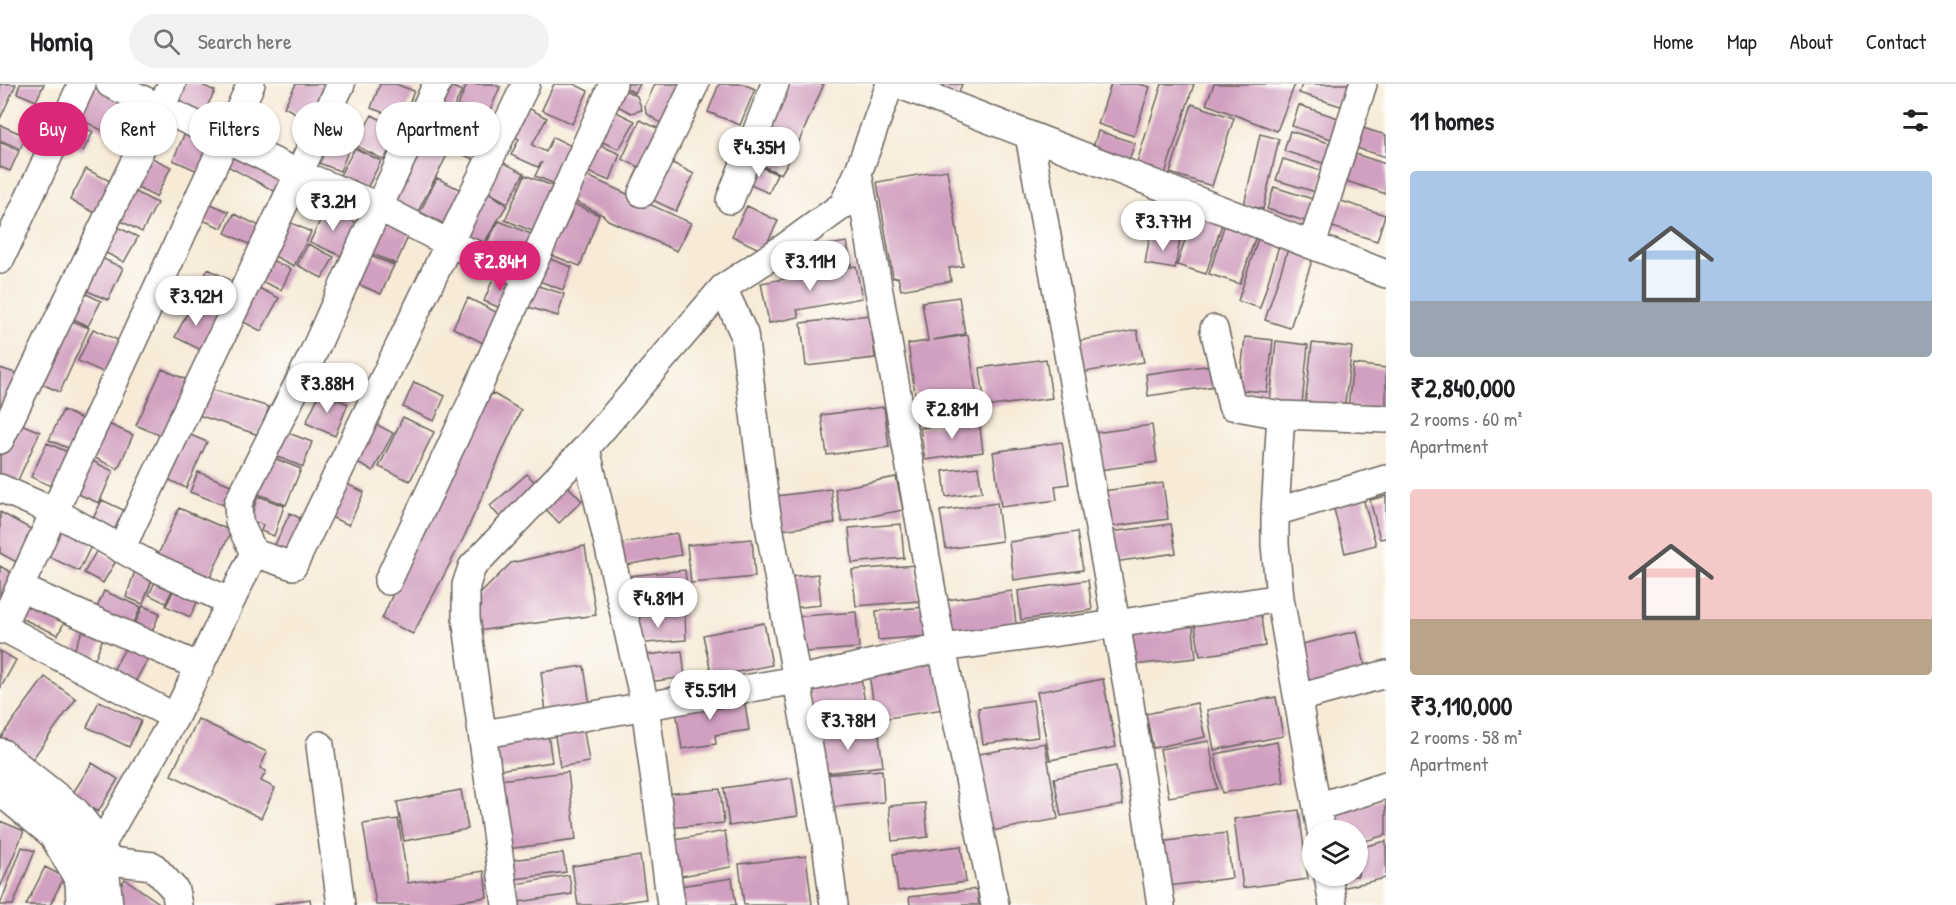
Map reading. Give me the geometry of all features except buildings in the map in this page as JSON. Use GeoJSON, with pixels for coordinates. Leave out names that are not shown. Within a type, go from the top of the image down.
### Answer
{"type":"FeatureCollection","features":[{"type":"Feature","properties":{"kind":"main road"},"geometry":{"type":"LineString","coordinates":[[0,755],[74,814],[101,854],[106,905]]}},
{"type":"Feature","properties":{"kind":"main road"},"geometry":{"type":"LineString","coordinates":[[0,788],[55,833],[82,880],[83,905]]}},
{"type":"Feature","properties":{"kind":"street"},"geometry":{"type":"LineString","coordinates":[[0,260],[82,84]]}},
{"type":"Feature","properties":{"kind":"street"},"geometry":{"type":"LineString","coordinates":[[110,84],[148,102]]}},
{"type":"Feature","properties":{"kind":"street"},"geometry":{"type":"LineString","coordinates":[[164,102],[172,84]]}},
{"type":"Feature","properties":{"kind":"street"},"geometry":{"type":"LineString","coordinates":[[243,102],[251,84]]}},
{"type":"Feature","properties":{"kind":"street"},"geometry":{"type":"LineString","coordinates":[[121,549],[341,84]]}},
{"type":"Feature","properties":{"kind":"street"},"geometry":{"type":"LineString","coordinates":[[437,84],[378,208],[312,356],[238,503],[239,522],[254,553],[292,566],[526,84]]}},
{"type":"Feature","properties":{"kind":"street"},"geometry":{"type":"LineString","coordinates":[[387,581],[473,399],[613,84]]}},
{"type":"Feature","properties":{"kind":"street"},"geometry":{"type":"LineString","coordinates":[[642,193],[695,84]]}},
{"type":"Feature","properties":{"kind":"street"},"geometry":{"type":"LineString","coordinates":[[730,200],[775,84]]}},
{"type":"Feature","properties":{"kind":"street"},"geometry":{"type":"LineString","coordinates":[[506,905],[466,618],[466,585],[472,567],[586,448],[723,288],[843,205],[858,173],[890,84]]}},
{"type":"Feature","properties":{"kind":"street"},"geometry":{"type":"LineString","coordinates":[[898,84],[1386,274]]}},
{"type":"Feature","properties":{"kind":"street"},"geometry":{"type":"LineString","coordinates":[[1312,245],[1363,84]]}},
{"type":"Feature","properties":{"kind":"street"},"geometry":{"type":"LineString","coordinates":[[1029,135],[1116,624],[1161,905]]}},
{"type":"Feature","properties":{"kind":"street"},"geometry":{"type":"LineString","coordinates":[[0,440],[138,156]]}},
{"type":"Feature","properties":{"kind":"street"},"geometry":{"type":"LineString","coordinates":[[175,717],[1,628],[218,156]]}},
{"type":"Feature","properties":{"kind":"street"},"geometry":{"type":"LineString","coordinates":[[262,156],[378,208],[448,243],[527,275]]}},
{"type":"Feature","properties":{"kind":"street"},"geometry":{"type":"LineString","coordinates":[[858,173],[942,648],[995,905]]}},
{"type":"Feature","properties":{"kind":"street"},"geometry":{"type":"LineString","coordinates":[[723,288],[744,334],[766,509],[834,905]]}},
{"type":"Feature","properties":{"kind":"street"},"geometry":{"type":"LineString","coordinates":[[1214,329],[1232,406],[1281,415],[1386,419]]}},
{"type":"Feature","properties":{"kind":"street"},"geometry":{"type":"LineString","coordinates":[[1281,415],[1275,512],[1275,544],[1280,598],[1319,819],[1386,785]]}},
{"type":"Feature","properties":{"kind":"street"},"geometry":{"type":"LineString","coordinates":[[586,448],[645,705],[671,905]]}},
{"type":"Feature","properties":{"kind":"street"},"geometry":{"type":"LineString","coordinates":[[1275,512],[1386,479]]}},
{"type":"Feature","properties":{"kind":"street"},"geometry":{"type":"LineString","coordinates":[[0,488],[55,512],[154,567],[229,601]]}},
{"type":"Feature","properties":{"kind":"street"},"geometry":{"type":"LineString","coordinates":[[178,905],[175,890],[153,866],[101,854],[200,668],[229,601],[254,553]]}},
{"type":"Feature","properties":{"kind":"street"},"geometry":{"type":"LineString","coordinates":[[20,588],[200,668]]}},
{"type":"Feature","properties":{"kind":"street"},"geometry":{"type":"LineString","coordinates":[[483,734],[797,680],[942,648],[1280,598]]}},
{"type":"Feature","properties":{"kind":"street"},"geometry":{"type":"LineString","coordinates":[[1298,698],[1386,674]]}},
{"type":"Feature","properties":{"kind":"street"},"geometry":{"type":"LineString","coordinates":[[320,745],[341,905]]}},
{"type":"Feature","properties":{"kind":"street"},"geometry":{"type":"LineString","coordinates":[[1330,886],[1333,905]]}}]}
